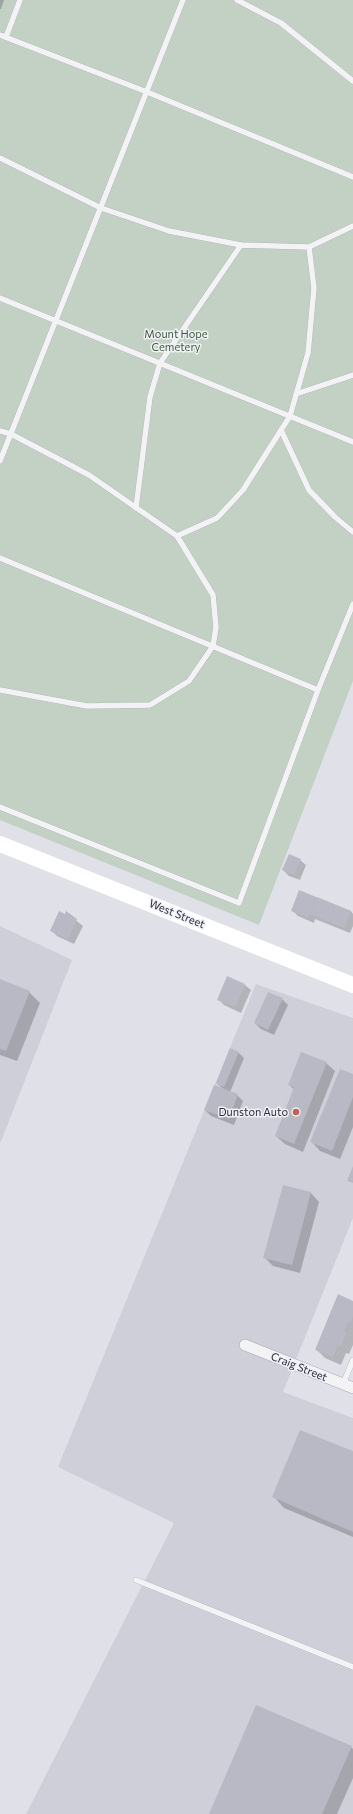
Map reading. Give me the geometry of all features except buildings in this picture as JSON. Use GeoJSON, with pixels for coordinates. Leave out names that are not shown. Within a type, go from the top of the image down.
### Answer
{"type":"FeatureCollection","features":[{"type":"Feature","properties":{"kind":"main road","name":"West Street"},"geometry":{"type":"LineString","coordinates":[[0,844],[353,985]]}},
{"type":"Feature","properties":{"kind":"street","name":"Craig Street"},"geometry":{"type":"LineString","coordinates":[[245,1345],[348,1386]]}},
{"type":"Feature","properties":{"kind":"lane"},"geometry":{"type":"LineString","coordinates":[[20,0],[3,36],[146,92],[353,177]]}},
{"type":"Feature","properties":{"kind":"lane"},"geometry":{"type":"LineString","coordinates":[[0,461],[183,0]]}},
{"type":"Feature","properties":{"kind":"lane"},"geometry":{"type":"LineString","coordinates":[[236,0],[281,23],[353,81]]}},
{"type":"Feature","properties":{"kind":"lane"},"geometry":{"type":"LineString","coordinates":[[0,158],[101,208],[169,231],[242,246],[309,247],[353,226]]}},
{"type":"Feature","properties":{"kind":"lane"},"geometry":{"type":"LineString","coordinates":[[136,508],[150,397],[160,363],[242,246]]}},
{"type":"Feature","properties":{"kind":"lane"},"geometry":{"type":"LineString","coordinates":[[177,536],[217,518],[243,490],[290,416],[308,353],[314,288],[309,247]]}},
{"type":"Feature","properties":{"kind":"lane"},"geometry":{"type":"LineString","coordinates":[[0,298],[353,442]]}},
{"type":"Feature","properties":{"kind":"lane"},"geometry":{"type":"LineString","coordinates":[[296,394],[353,376]]}},
{"type":"Feature","properties":{"kind":"lane"},"geometry":{"type":"LineString","coordinates":[[281,430],[309,490],[353,532]]}},
{"type":"Feature","properties":{"kind":"lane"},"geometry":{"type":"LineString","coordinates":[[0,431],[11,434],[89,474],[177,536],[214,595],[216,627],[213,646],[189,681],[150,705],[86,706],[0,690]]}},
{"type":"Feature","properties":{"kind":"lane"},"geometry":{"type":"LineString","coordinates":[[0,558],[318,690]]}},
{"type":"Feature","properties":{"kind":"lane"},"geometry":{"type":"LineString","coordinates":[[0,807],[239,903],[318,690],[353,604]]}},
{"type":"Feature","properties":{"kind":"lane"},"geometry":{"type":"LineString","coordinates":[[348,1386],[353,1360]]}},
{"type":"Feature","properties":{"kind":"lane"},"geometry":{"type":"LineString","coordinates":[[136,1580],[353,1666]]}},
{"type":"Feature","properties":{"kind":"shaded area"},"geometry":{"type":"Polygon","coordinates":[[[0,926],[72,960],[0,1144],[0,926]]]}},
{"type":"Feature","properties":{"kind":"shaded area"},"geometry":{"type":"Polygon","coordinates":[[[256,984],[353,1018],[353,1218],[283,1392],[353,1418],[353,1814],[26,1814],[174,1523],[58,1467],[256,984]]]}},
{"type":"Feature","properties":{"kind":"green space","name":"Mount Hope Cemetery"},"geometry":{"type":"Polygon","coordinates":[[[0,0],[353,0],[353,681],[259,925],[0,820],[0,0]]]}},
{"type":"Feature","properties":{"kind":"place","name":"Dunston Auto"},"geometry":{"type":"Point","coordinates":[296,1112]}}]}
